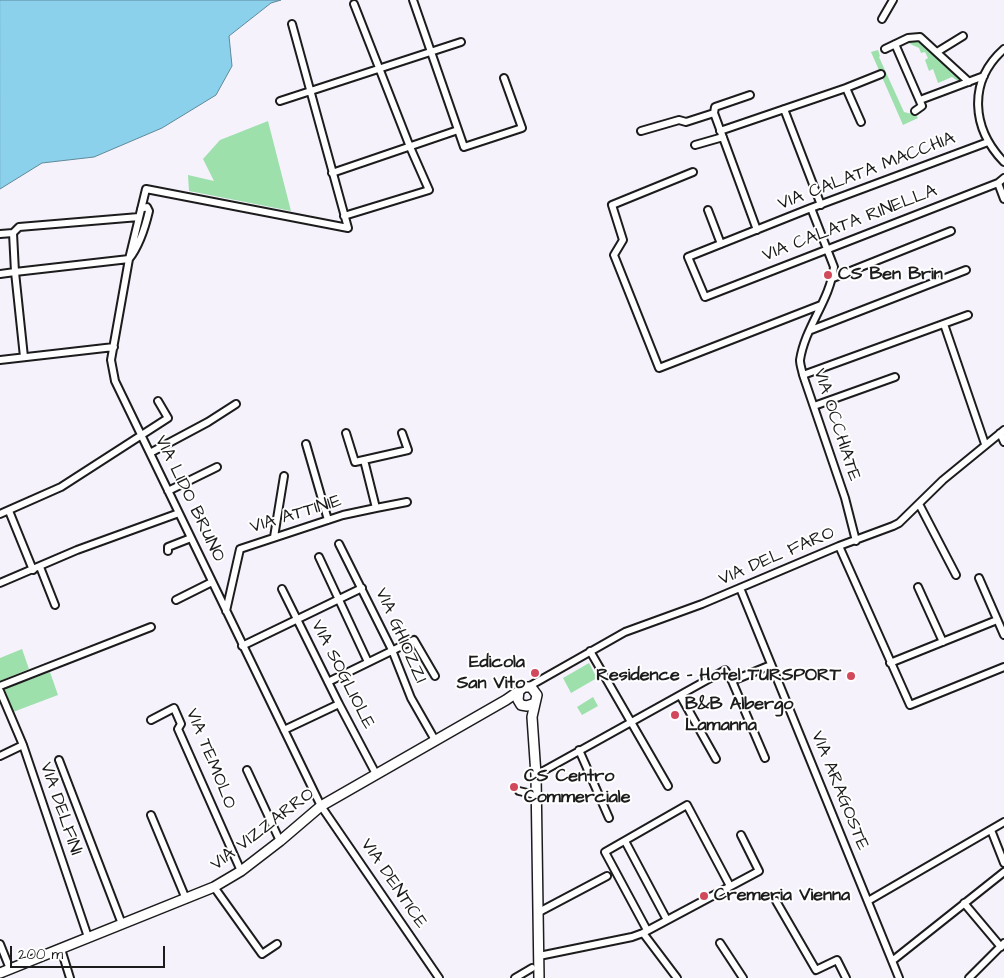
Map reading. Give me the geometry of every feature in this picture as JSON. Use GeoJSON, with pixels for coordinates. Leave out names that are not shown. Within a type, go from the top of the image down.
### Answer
{"type":"FeatureCollection","features":[{"type":"Feature","properties":{"kind":"street"},"geometry":{"type":"LineString","coordinates":[[413,0],[464,147],[522,128],[504,78]]}},
{"type":"Feature","properties":{"kind":"street"},"geometry":{"type":"LineString","coordinates":[[882,19],[893,0]]}},
{"type":"Feature","properties":{"kind":"street"},"geometry":{"type":"LineString","coordinates":[[292,24],[344,216],[429,190],[410,147],[354,4]]}},
{"type":"Feature","properties":{"kind":"street"},"geometry":{"type":"LineString","coordinates":[[937,52],[963,36]]}},
{"type":"Feature","properties":{"kind":"street"},"geometry":{"type":"LineString","coordinates":[[885,49],[908,38],[920,37],[969,82]]}},
{"type":"Feature","properties":{"kind":"street"},"geometry":{"type":"LineString","coordinates":[[280,102],[461,42]]}},
{"type":"Feature","properties":{"kind":"street"},"geometry":{"type":"LineString","coordinates":[[896,44],[922,106],[915,111]]}},
{"type":"Feature","properties":{"kind":"street"},"geometry":{"type":"LineString","coordinates":[[1004,49],[984,76],[978,92],[981,126],[988,142],[1004,162]]}},
{"type":"Feature","properties":{"kind":"street"},"geometry":{"type":"LineString","coordinates":[[694,145],[784,109],[881,74]]}},
{"type":"Feature","properties":{"kind":"street"},"geometry":{"type":"LineString","coordinates":[[920,100],[984,76]]}},
{"type":"Feature","properties":{"kind":"street"},"geometry":{"type":"LineString","coordinates":[[846,88],[861,122]]}},
{"type":"Feature","properties":{"kind":"street"},"geometry":{"type":"LineString","coordinates":[[641,130],[679,120],[686,122],[714,112],[715,108],[750,96]]}},
{"type":"Feature","properties":{"kind":"street"},"geometry":{"type":"LineString","coordinates":[[784,109],[821,205]]}},
{"type":"Feature","properties":{"kind":"street"},"geometry":{"type":"LineString","coordinates":[[714,112],[757,230]]}},
{"type":"Feature","properties":{"kind":"street"},"geometry":{"type":"LineString","coordinates":[[332,173],[458,130]]}},
{"type":"Feature","properties":{"kind":"street","name":"VIA CALATA MACCHIA"},"geometry":{"type":"LineString","coordinates":[[706,297],[688,257],[811,208],[988,142]]}},
{"type":"Feature","properties":{"kind":"street"},"geometry":{"type":"LineString","coordinates":[[693,172],[612,205],[623,240],[614,254],[659,368],[821,305]]}},
{"type":"Feature","properties":{"kind":"street","name":"VIA CALATA RINELLA"},"geometry":{"type":"LineString","coordinates":[[706,297],[998,183],[1004,178]]}},
{"type":"Feature","properties":{"kind":"street"},"geometry":{"type":"LineString","coordinates":[[998,183],[1004,198]]}},
{"type":"Feature","properties":{"kind":"street","name":"VIA LIDO BRUNO"},"geometry":{"type":"LineString","coordinates":[[321,806],[115,381],[111,360],[129,259],[146,189],[348,228],[344,216]]}},
{"type":"Feature","properties":{"kind":"street"},"geometry":{"type":"LineString","coordinates":[[0,274],[129,259],[142,236],[148,219],[149,211],[147,208],[141,208]]}},
{"type":"Feature","properties":{"kind":"street"},"geometry":{"type":"LineString","coordinates":[[811,208],[834,268],[833,278],[951,231]]}},
{"type":"Feature","properties":{"kind":"street"},"geometry":{"type":"LineString","coordinates":[[708,210],[721,244]]}},
{"type":"Feature","properties":{"kind":"street"},"geometry":{"type":"LineString","coordinates":[[0,234],[13,233],[19,227],[139,217]]}},
{"type":"Feature","properties":{"kind":"street"},"geometry":{"type":"LineString","coordinates":[[13,233],[24,357]]}},
{"type":"Feature","properties":{"kind":"street"},"geometry":{"type":"LineString","coordinates":[[810,330],[966,270]]}},
{"type":"Feature","properties":{"kind":"street","name":"VIA OCCHIATE"},"geometry":{"type":"LineString","coordinates":[[833,278],[810,330],[800,362],[845,498],[856,541]]}},
{"type":"Feature","properties":{"kind":"street"},"geometry":{"type":"LineString","coordinates":[[803,375],[968,315]]}},
{"type":"Feature","properties":{"kind":"street"},"geometry":{"type":"LineString","coordinates":[[945,327],[985,444]]}},
{"type":"Feature","properties":{"kind":"street"},"geometry":{"type":"LineString","coordinates":[[0,360],[114,347]]}},
{"type":"Feature","properties":{"kind":"street"},"geometry":{"type":"LineString","coordinates":[[814,406],[895,377]]}},
{"type":"Feature","properties":{"kind":"street"},"geometry":{"type":"LineString","coordinates":[[0,514],[62,487],[168,418],[158,401]]}},
{"type":"Feature","properties":{"kind":"street"},"geometry":{"type":"LineString","coordinates":[[150,453],[208,422],[236,404]]}},
{"type":"Feature","properties":{"kind":"street"},"geometry":{"type":"LineString","coordinates":[[1002,431],[1004,442]]}},
{"type":"Feature","properties":{"kind":"street","name":"VIA DEL FARO"},"geometry":{"type":"LineString","coordinates":[[525,692],[541,680],[625,632],[893,526],[1002,431]]}},
{"type":"Feature","properties":{"kind":"street"},"geometry":{"type":"LineString","coordinates":[[346,433],[355,462],[408,450],[402,433]]}},
{"type":"Feature","properties":{"kind":"street"},"geometry":{"type":"LineString","coordinates":[[306,444],[328,520]]}},
{"type":"Feature","properties":{"kind":"street"},"geometry":{"type":"LineString","coordinates":[[364,460],[376,508]]}},
{"type":"Feature","properties":{"kind":"street"},"geometry":{"type":"LineString","coordinates":[[168,491],[217,467]]}},
{"type":"Feature","properties":{"kind":"street"},"geometry":{"type":"LineString","coordinates":[[274,537],[284,476]]}},
{"type":"Feature","properties":{"kind":"street","name":"VIA ATTINIE"},"geometry":{"type":"LineString","coordinates":[[226,611],[240,549],[328,520],[407,502]]}},
{"type":"Feature","properties":{"kind":"street"},"geometry":{"type":"LineString","coordinates":[[919,504],[956,575]]}},
{"type":"Feature","properties":{"kind":"street"},"geometry":{"type":"LineString","coordinates":[[9,511],[55,605]]}},
{"type":"Feature","properties":{"kind":"street"},"geometry":{"type":"LineString","coordinates":[[0,584],[77,550],[179,513]]}},
{"type":"Feature","properties":{"kind":"street"},"geometry":{"type":"LineString","coordinates":[[168,551],[168,547],[191,538]]}},
{"type":"Feature","properties":{"kind":"street","name":"VIA GHIOZZI"},"geometry":{"type":"LineString","coordinates":[[340,544],[392,650],[411,698],[434,740]]}},
{"type":"Feature","properties":{"kind":"street"},"geometry":{"type":"LineString","coordinates":[[840,546],[910,705],[1004,667]]}},
{"type":"Feature","properties":{"kind":"street"},"geometry":{"type":"LineString","coordinates":[[319,557],[368,662]]}},
{"type":"Feature","properties":{"kind":"street"},"geometry":{"type":"LineString","coordinates":[[979,578],[1004,635]]}},
{"type":"Feature","properties":{"kind":"street"},"geometry":{"type":"LineString","coordinates":[[176,600],[212,582]]}},
{"type":"Feature","properties":{"kind":"street"},"geometry":{"type":"LineString","coordinates":[[918,587],[943,642]]}},
{"type":"Feature","properties":{"kind":"street"},"geometry":{"type":"LineString","coordinates":[[242,646],[362,588]]}},
{"type":"Feature","properties":{"kind":"street","name":"VIA ARAGOSTE"},"geometry":{"type":"LineString","coordinates":[[740,588],[898,978]]}},
{"type":"Feature","properties":{"kind":"street","name":"VIA SOGLIOLE"},"geometry":{"type":"LineString","coordinates":[[282,589],[376,774]]}},
{"type":"Feature","properties":{"kind":"street"},"geometry":{"type":"LineString","coordinates":[[890,663],[997,620]]}},
{"type":"Feature","properties":{"kind":"street"},"geometry":{"type":"LineString","coordinates":[[0,686],[152,627]]}},
{"type":"Feature","properties":{"kind":"street"},"geometry":{"type":"LineString","coordinates":[[328,682],[414,640],[435,676]]}},
{"type":"Feature","properties":{"kind":"street"},"geometry":{"type":"LineString","coordinates":[[590,651],[668,786]]}},
{"type":"Feature","properties":{"kind":"street"},"geometry":{"type":"LineString","coordinates":[[732,681],[771,665]]}},
{"type":"Feature","properties":{"kind":"street"},"geometry":{"type":"LineString","coordinates":[[536,775],[725,670],[732,681],[765,758]]}},
{"type":"Feature","properties":{"kind":"street","name":"VIA DELFINI"},"geometry":{"type":"LineString","coordinates":[[0,691],[23,745],[88,937]]}},
{"type":"Feature","properties":{"kind":"street"},"geometry":{"type":"LineString","coordinates":[[525,692],[537,698],[530,705],[521,705],[525,692]]}},
{"type":"Feature","properties":{"kind":"street","name":"VIA VIZZARRO"},"geometry":{"type":"LineString","coordinates":[[0,973],[214,887],[241,871],[321,806],[434,740],[506,700],[525,692]]}},
{"type":"Feature","properties":{"kind":"street"},"geometry":{"type":"LineString","coordinates":[[680,695],[716,759]]}},
{"type":"Feature","properties":{"kind":"street"},"geometry":{"type":"LineString","coordinates":[[284,730],[339,704]]}},
{"type":"Feature","properties":{"kind":"street"},"geometry":{"type":"LineString","coordinates":[[530,705],[536,775],[539,978]]}},
{"type":"Feature","properties":{"kind":"street","name":"VIA TEMOLO"},"geometry":{"type":"LineString","coordinates":[[151,720],[174,708],[180,724],[178,729],[241,871]]}},
{"type":"Feature","properties":{"kind":"street"},"geometry":{"type":"LineString","coordinates":[[0,756],[23,745]]}},
{"type":"Feature","properties":{"kind":"street"},"geometry":{"type":"LineString","coordinates":[[579,750],[609,818]]}},
{"type":"Feature","properties":{"kind":"street"},"geometry":{"type":"LineString","coordinates":[[59,760],[122,924]]}},
{"type":"Feature","properties":{"kind":"street"},"geometry":{"type":"LineString","coordinates":[[247,770],[280,841]]}},
{"type":"Feature","properties":{"kind":"street"},"geometry":{"type":"LineString","coordinates":[[519,791],[536,795]]}},
{"type":"Feature","properties":{"kind":"street"},"geometry":{"type":"LineString","coordinates":[[677,978],[645,931],[605,852],[687,805],[730,886]]}},
{"type":"Feature","properties":{"kind":"street","name":"VIA DENTICE"},"geometry":{"type":"LineString","coordinates":[[321,806],[439,978]]}},
{"type":"Feature","properties":{"kind":"street"},"geometry":{"type":"LineString","coordinates":[[151,815],[186,899]]}},
{"type":"Feature","properties":{"kind":"street"},"geometry":{"type":"LineString","coordinates":[[868,901],[1004,822]]}},
{"type":"Feature","properties":{"kind":"street"},"geometry":{"type":"LineString","coordinates":[[991,830],[1004,863]]}},
{"type":"Feature","properties":{"kind":"street"},"geometry":{"type":"LineString","coordinates":[[539,956],[632,937],[759,871],[740,835]]}},
{"type":"Feature","properties":{"kind":"street"},"geometry":{"type":"LineString","coordinates":[[624,841],[667,920]]}},
{"type":"Feature","properties":{"kind":"street"},"geometry":{"type":"LineString","coordinates":[[892,961],[1004,872]]}},
{"type":"Feature","properties":{"kind":"street"},"geometry":{"type":"LineString","coordinates":[[539,912],[607,876]]}},
{"type":"Feature","properties":{"kind":"street"},"geometry":{"type":"LineString","coordinates":[[214,887],[262,954],[277,944]]}},
{"type":"Feature","properties":{"kind":"street"},"geometry":{"type":"LineString","coordinates":[[776,901],[816,970],[838,960],[846,978]]}},
{"type":"Feature","properties":{"kind":"street"},"geometry":{"type":"LineString","coordinates":[[964,903],[1002,945],[969,978]]}},
{"type":"Feature","properties":{"kind":"street"},"geometry":{"type":"LineString","coordinates":[[720,943],[743,978]]}},
{"type":"Feature","properties":{"kind":"street"},"geometry":{"type":"LineString","coordinates":[[0,944],[10,969]]}},
{"type":"Feature","properties":{"kind":"street"},"geometry":{"type":"LineString","coordinates":[[61,949],[70,978]]}},
{"type":"Feature","properties":{"kind":"street"},"geometry":{"type":"LineString","coordinates":[[515,978],[532,968]]}},
{"type":"Feature","properties":{"kind":"green space"},"geometry":{"type":"Polygon","coordinates":[[[919,40],[964,79],[958,81],[952,77],[938,83],[933,69],[929,71],[925,60],[928,58],[925,52],[921,53],[919,48],[908,43],[919,40]]]}},
{"type":"Feature","properties":{"kind":"green space"},"geometry":{"type":"Polygon","coordinates":[[[878,50],[879,57],[904,112],[916,115],[918,118],[903,125],[871,52],[878,50]]]}},
{"type":"Feature","properties":{"kind":"green space"},"geometry":{"type":"Polygon","coordinates":[[[268,121],[291,211],[189,191],[188,175],[214,181],[203,159],[220,140],[268,121]]]}},
{"type":"Feature","properties":{"kind":"green space"},"geometry":{"type":"Polygon","coordinates":[[[22,649],[29,669],[0,681],[0,658],[22,649]]]}},
{"type":"Feature","properties":{"kind":"green space"},"geometry":{"type":"Polygon","coordinates":[[[589,663],[597,678],[571,693],[563,678],[589,663]]]}},
{"type":"Feature","properties":{"kind":"green space"},"geometry":{"type":"Polygon","coordinates":[[[50,672],[58,695],[13,712],[5,689],[50,672]]]}},
{"type":"Feature","properties":{"kind":"green space"},"geometry":{"type":"Polygon","coordinates":[[[593,697],[598,706],[582,715],[577,707],[593,697]]]}},
{"type":"Feature","properties":{"kind":"water"},"geometry":{"type":"Polygon","coordinates":[[[0,0],[281,0],[271,3],[229,36],[232,66],[216,95],[162,128],[94,157],[42,163],[0,189],[0,0]]]}},
{"type":"Feature","properties":{"kind":"place","name":"CS Ben Brin"},"geometry":{"type":"Point","coordinates":[828,275]}},
{"type":"Feature","properties":{"kind":"place","name":"Edicola San Vito"},"geometry":{"type":"Point","coordinates":[535,673]}},
{"type":"Feature","properties":{"kind":"place","name":"Residence - Hotel TURSPORT"},"geometry":{"type":"Point","coordinates":[851,676]}},
{"type":"Feature","properties":{"kind":"place","name":"B&B Albergo Lamanna"},"geometry":{"type":"Point","coordinates":[675,715]}},
{"type":"Feature","properties":{"kind":"place","name":"CS Centro Commerciale"},"geometry":{"type":"Point","coordinates":[514,787]}},
{"type":"Feature","properties":{"kind":"place","name":"Cremeria Vienna"},"geometry":{"type":"Point","coordinates":[704,896]}}]}
